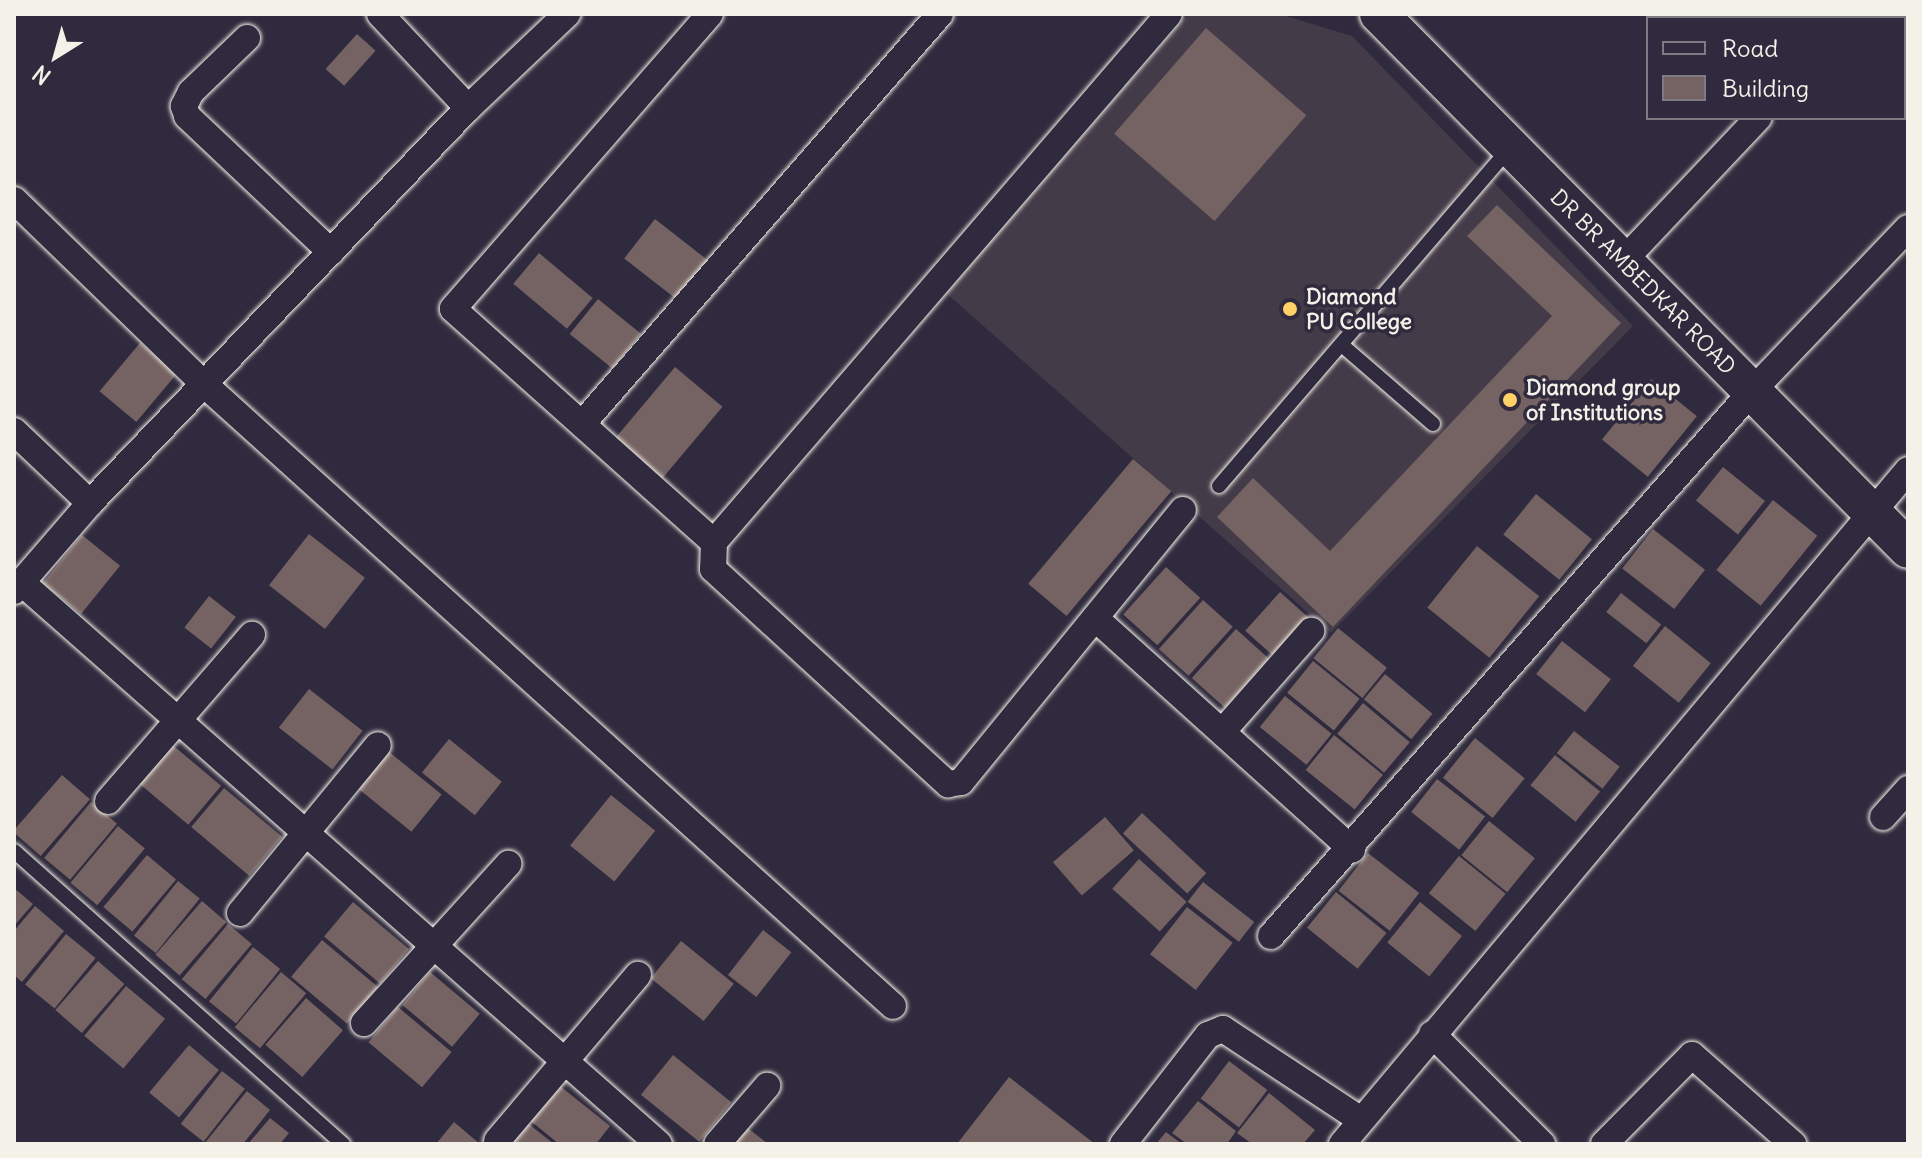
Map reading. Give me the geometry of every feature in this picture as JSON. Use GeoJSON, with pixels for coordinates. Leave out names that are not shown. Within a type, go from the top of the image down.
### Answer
{"type":"FeatureCollection","features":[{"type":"Feature","properties":{"kind":"main road","name":"DR BR AMBEDKAR ROAD"},"geometry":{"type":"LineString","coordinates":[[1379,14],[1510,149],[1872,508],[1908,549]]}},
{"type":"Feature","properties":{"kind":"street"},"geometry":{"type":"LineString","coordinates":[[380,14],[468,108]]}},
{"type":"Feature","properties":{"kind":"street"},"geometry":{"type":"LineString","coordinates":[[567,14],[468,108],[90,503],[18,587],[178,720],[659,1144]]}},
{"type":"Feature","properties":{"kind":"street"},"geometry":{"type":"LineString","coordinates":[[710,14],[453,309],[714,542]]}},
{"type":"Feature","properties":{"kind":"street"},"geometry":{"type":"LineString","coordinates":[[582,424],[940,14]]}},
{"type":"Feature","properties":{"kind":"street"},"geometry":{"type":"LineString","coordinates":[[1169,14],[714,542],[713,569],[948,784],[961,782],[1183,510]]}},
{"type":"Feature","properties":{"kind":"street"},"geometry":{"type":"LineString","coordinates":[[247,38],[191,92],[184,106],[187,116],[331,252]]}},
{"type":"Feature","properties":{"kind":"street"},"geometry":{"type":"LineString","coordinates":[[1623,261],[1756,120]]}},
{"type":"Feature","properties":{"kind":"street"},"geometry":{"type":"LineString","coordinates":[[14,200],[204,384],[893,1006]]}},
{"type":"Feature","properties":{"kind":"street"},"geometry":{"type":"LineString","coordinates":[[1271,936],[1352,849],[1753,390],[1908,228]]}},
{"type":"Feature","properties":{"kind":"street"},"geometry":{"type":"LineString","coordinates":[[14,431],[90,503]]}},
{"type":"Feature","properties":{"kind":"street"},"geometry":{"type":"LineString","coordinates":[[1342,1144],[1872,508],[1908,470]]}},
{"type":"Feature","properties":{"kind":"street"},"geometry":{"type":"LineString","coordinates":[[1095,618],[1352,849]]}},
{"type":"Feature","properties":{"kind":"street"},"geometry":{"type":"LineString","coordinates":[[1222,732],[1311,631]]}},
{"type":"Feature","properties":{"kind":"street"},"geometry":{"type":"LineString","coordinates":[[108,801],[252,635]]}},
{"type":"Feature","properties":{"kind":"street"},"geometry":{"type":"LineString","coordinates":[[240,913],[378,745]]}},
{"type":"Feature","properties":{"kind":"street"},"geometry":{"type":"LineString","coordinates":[[1883,817],[1908,789]]}},
{"type":"Feature","properties":{"kind":"street"},"geometry":{"type":"LineString","coordinates":[[364,1023],[508,864]]}},
{"type":"Feature","properties":{"kind":"street"},"geometry":{"type":"LineString","coordinates":[[497,1141],[638,975]]}},
{"type":"Feature","properties":{"kind":"street"},"geometry":{"type":"LineString","coordinates":[[1123,1144],[1208,1035],[1223,1029],[1361,1120]]}},
{"type":"Feature","properties":{"kind":"street"},"geometry":{"type":"LineString","coordinates":[[1432,1034],[1542,1144]]}},
{"type":"Feature","properties":{"kind":"street"},"geometry":{"type":"LineString","coordinates":[[1604,1144],[1692,1055],[1793,1144]]}},
{"type":"Feature","properties":{"kind":"street"},"geometry":{"type":"LineString","coordinates":[[717,1144],[767,1086]]}},
{"type":"Feature","properties":{"kind":"lane"},"geometry":{"type":"LineString","coordinates":[[1219,486],[1510,149]]}},
{"type":"Feature","properties":{"kind":"lane"},"geometry":{"type":"LineString","coordinates":[[1343,346],[1433,424]]}},
{"type":"Feature","properties":{"kind":"lane"},"geometry":{"type":"LineString","coordinates":[[14,851],[343,1144]]}},
{"type":"Feature","properties":{"kind":"shaded area","name":"Diamond PU College"},"geometry":{"type":"Polygon","coordinates":[[[1189,14],[1279,14],[1352,36],[1633,326],[1331,633],[945,292],[1189,14]]]}},
{"type":"Feature","properties":{"kind":"building"},"geometry":{"type":"Polygon","coordinates":[[[1206,28],[1306,115],[1215,221],[1114,134],[1206,28]]]}},
{"type":"Feature","properties":{"kind":"building"},"geometry":{"type":"Polygon","coordinates":[[[357,34],[376,51],[344,86],[326,69],[357,34]]]}},
{"type":"Feature","properties":{"kind":"building","name":"Diamond group of Institutions"},"geometry":{"type":"Polygon","coordinates":[[[1497,205],[1621,323],[1333,627],[1217,517],[1253,478],[1330,551],[1552,316],[1467,236],[1497,205]]]}},
{"type":"Feature","properties":{"kind":"building"},"geometry":{"type":"Polygon","coordinates":[[[655,219],[709,261],[678,300],[624,258],[655,219]]]}},
{"type":"Feature","properties":{"kind":"building"},"geometry":{"type":"Polygon","coordinates":[[[539,253],[593,298],[567,329],[513,284],[539,253]]]}},
{"type":"Feature","properties":{"kind":"building"},"geometry":{"type":"Polygon","coordinates":[[[598,299],[641,334],[612,369],[570,334],[598,299]]]}},
{"type":"Feature","properties":{"kind":"building"},"geometry":{"type":"Polygon","coordinates":[[[140,343],[177,374],[136,422],[100,391],[140,343]]]}},
{"type":"Feature","properties":{"kind":"building"},"geometry":{"type":"Polygon","coordinates":[[[675,367],[722,407],[662,479],[615,439],[675,367]]]}},
{"type":"Feature","properties":{"kind":"building"},"geometry":{"type":"Polygon","coordinates":[[[1651,379],[1697,416],[1648,477],[1602,440],[1651,379]]]}},
{"type":"Feature","properties":{"kind":"building"},"geometry":{"type":"Polygon","coordinates":[[[1133,459],[1171,491],[1067,616],[1028,584],[1133,459]]]}},
{"type":"Feature","properties":{"kind":"building"},"geometry":{"type":"Polygon","coordinates":[[[1723,467],[1765,501],[1738,534],[1696,500],[1723,467]]]}},
{"type":"Feature","properties":{"kind":"building"},"geometry":{"type":"Polygon","coordinates":[[[1536,494],[1592,539],[1559,580],[1503,534],[1536,494]]]}},
{"type":"Feature","properties":{"kind":"building"},"geometry":{"type":"Polygon","coordinates":[[[1773,500],[1817,536],[1761,606],[1716,570],[1773,500]]]}},
{"type":"Feature","properties":{"kind":"building"},"geometry":{"type":"Polygon","coordinates":[[[1653,529],[1705,570],[1674,609],[1622,568],[1653,529]]]}},
{"type":"Feature","properties":{"kind":"building"},"geometry":{"type":"Polygon","coordinates":[[[309,534],[365,578],[325,629],[269,585],[309,534]]]}},
{"type":"Feature","properties":{"kind":"building"},"geometry":{"type":"Polygon","coordinates":[[[82,535],[120,566],[81,614],[43,583],[82,535]]]}},
{"type":"Feature","properties":{"kind":"building"},"geometry":{"type":"Polygon","coordinates":[[[1477,546],[1539,596],[1489,658],[1427,607],[1477,546]]]}},
{"type":"Feature","properties":{"kind":"building"},"geometry":{"type":"Polygon","coordinates":[[[1166,567],[1200,598],[1157,645],[1123,615],[1166,567]]]}},
{"type":"Feature","properties":{"kind":"building"},"geometry":{"type":"Polygon","coordinates":[[[1280,592],[1312,621],[1277,659],[1245,631],[1280,592]]]}},
{"type":"Feature","properties":{"kind":"building"},"geometry":{"type":"Polygon","coordinates":[[[1621,593],[1661,624],[1646,643],[1606,612],[1621,593]]]}},
{"type":"Feature","properties":{"kind":"building"},"geometry":{"type":"Polygon","coordinates":[[[209,596],[236,617],[211,648],[184,628],[209,596]]]}},
{"type":"Feature","properties":{"kind":"building"},"geometry":{"type":"Polygon","coordinates":[[[1203,600],[1233,627],[1189,676],[1159,649],[1203,600]]]}},
{"type":"Feature","properties":{"kind":"building"},"geometry":{"type":"Polygon","coordinates":[[[1665,626],[1711,663],[1679,703],[1633,666],[1665,626]]]}},
{"type":"Feature","properties":{"kind":"building"},"geometry":{"type":"Polygon","coordinates":[[[1338,628],[1387,668],[1362,698],[1313,658],[1338,628]]]}},
{"type":"Feature","properties":{"kind":"building"},"geometry":{"type":"Polygon","coordinates":[[[1236,629],[1271,660],[1227,709],[1192,678],[1236,629]]]}},
{"type":"Feature","properties":{"kind":"building"},"geometry":{"type":"Polygon","coordinates":[[[1562,641],[1611,679],[1585,712],[1536,674],[1562,641]]]}},
{"type":"Feature","properties":{"kind":"building"},"geometry":{"type":"Polygon","coordinates":[[[1313,661],[1360,699],[1334,731],[1287,693],[1313,661]]]}},
{"type":"Feature","properties":{"kind":"building"},"geometry":{"type":"Polygon","coordinates":[[[1385,674],[1432,714],[1411,739],[1364,699],[1385,674]]]}},
{"type":"Feature","properties":{"kind":"building"},"geometry":{"type":"Polygon","coordinates":[[[309,689],[363,731],[332,769],[279,728],[309,689]]]}},
{"type":"Feature","properties":{"kind":"building"},"geometry":{"type":"Polygon","coordinates":[[[1285,696],[1332,734],[1306,765],[1260,727],[1285,696]]]}},
{"type":"Feature","properties":{"kind":"building"},"geometry":{"type":"Polygon","coordinates":[[[1363,703],[1410,742],[1384,773],[1337,734],[1363,703]]]}},
{"type":"Feature","properties":{"kind":"building"},"geometry":{"type":"Polygon","coordinates":[[[1574,731],[1620,767],[1602,789],[1557,753],[1574,731]]]}},
{"type":"Feature","properties":{"kind":"building"},"geometry":{"type":"Polygon","coordinates":[[[1334,735],[1383,775],[1355,810],[1306,770],[1334,735]]]}},
{"type":"Feature","properties":{"kind":"building"},"geometry":{"type":"Polygon","coordinates":[[[1475,738],[1525,778],[1493,818],[1443,778],[1475,738]]]}},
{"type":"Feature","properties":{"kind":"building"},"geometry":{"type":"Polygon","coordinates":[[[449,739],[502,782],[475,815],[422,772],[449,739]]]}},
{"type":"Feature","properties":{"kind":"building"},"geometry":{"type":"Polygon","coordinates":[[[169,742],[221,786],[188,825],[136,781],[169,742]]]}},
{"type":"Feature","properties":{"kind":"building"},"geometry":{"type":"Polygon","coordinates":[[[388,751],[442,794],[411,832],[358,788],[388,751]]]}},
{"type":"Feature","properties":{"kind":"building"},"geometry":{"type":"Polygon","coordinates":[[[1555,755],[1600,792],[1576,822],[1530,785],[1555,755]]]}},
{"type":"Feature","properties":{"kind":"building"},"geometry":{"type":"Polygon","coordinates":[[[62,775],[90,799],[41,856],[14,830],[62,775]]]}},
{"type":"Feature","properties":{"kind":"building"},"geometry":{"type":"Polygon","coordinates":[[[1437,779],[1485,817],[1459,850],[1411,812],[1437,779]]]}},
{"type":"Feature","properties":{"kind":"building"},"geometry":{"type":"Polygon","coordinates":[[[224,788],[282,837],[249,876],[191,827],[224,788]]]}},
{"type":"Feature","properties":{"kind":"building"},"geometry":{"type":"Polygon","coordinates":[[[611,795],[655,831],[614,881],[570,846],[611,795]]]}},
{"type":"Feature","properties":{"kind":"building"},"geometry":{"type":"Polygon","coordinates":[[[91,802],[117,824],[70,880],[44,858],[91,802]]]}},
{"type":"Feature","properties":{"kind":"building"},"geometry":{"type":"Polygon","coordinates":[[[1142,813],[1206,873],[1187,893],[1123,833],[1142,813]]]}},
{"type":"Feature","properties":{"kind":"building"},"geometry":{"type":"Polygon","coordinates":[[[1105,817],[1134,850],[1082,895],[1053,862],[1105,817]]]}},
{"type":"Feature","properties":{"kind":"building"},"geometry":{"type":"Polygon","coordinates":[[[1489,821],[1535,858],[1507,892],[1461,855],[1489,821]]]}},
{"type":"Feature","properties":{"kind":"building"},"geometry":{"type":"Polygon","coordinates":[[[118,826],[145,848],[97,905],[70,883],[118,826]]]}},
{"type":"Feature","properties":{"kind":"building"},"geometry":{"type":"Polygon","coordinates":[[[1368,853],[1419,893],[1390,931],[1338,891],[1368,853]]]}},
{"type":"Feature","properties":{"kind":"building"},"geometry":{"type":"Polygon","coordinates":[[[147,855],[176,879],[132,932],[103,907],[147,855]]]}},
{"type":"Feature","properties":{"kind":"building"},"geometry":{"type":"Polygon","coordinates":[[[1459,856],[1506,894],[1475,931],[1429,893],[1459,856]]]}},
{"type":"Feature","properties":{"kind":"building"},"geometry":{"type":"Polygon","coordinates":[[[1139,859],[1187,902],[1160,932],[1112,889],[1139,859]]]}},
{"type":"Feature","properties":{"kind":"building"},"geometry":{"type":"Polygon","coordinates":[[[178,881],[200,899],[156,953],[134,935],[178,881]]]}},
{"type":"Feature","properties":{"kind":"building"},"geometry":{"type":"Polygon","coordinates":[[[1203,882],[1254,922],[1239,942],[1188,902],[1203,882]]]}},
{"type":"Feature","properties":{"kind":"building"},"geometry":{"type":"Polygon","coordinates":[[[14,888],[33,904],[14,926],[14,888]]]}},
{"type":"Feature","properties":{"kind":"building"},"geometry":{"type":"Polygon","coordinates":[[[1336,892],[1387,933],[1358,969],[1307,928],[1336,892]]]}},
{"type":"Feature","properties":{"kind":"building"},"geometry":{"type":"Polygon","coordinates":[[[202,901],[226,922],[180,976],[155,955],[202,901]]]}},
{"type":"Feature","properties":{"kind":"building"},"geometry":{"type":"Polygon","coordinates":[[[353,902],[409,949],[380,983],[324,936],[353,902]]]}},
{"type":"Feature","properties":{"kind":"building"},"geometry":{"type":"Polygon","coordinates":[[[1420,902],[1462,936],[1429,976],[1387,942],[1420,902]]]}},
{"type":"Feature","properties":{"kind":"building"},"geometry":{"type":"Polygon","coordinates":[[[35,906],[64,931],[22,982],[14,975],[14,931],[35,906]]]}},
{"type":"Feature","properties":{"kind":"building"},"geometry":{"type":"Polygon","coordinates":[[[1187,907],[1233,943],[1196,990],[1150,954],[1187,907]]]}},
{"type":"Feature","properties":{"kind":"building"},"geometry":{"type":"Polygon","coordinates":[[[228,924],[252,944],[205,999],[182,979],[228,924]]]}},
{"type":"Feature","properties":{"kind":"building"},"geometry":{"type":"Polygon","coordinates":[[[763,930],[791,952],[756,997],[728,975],[763,930]]]}},
{"type":"Feature","properties":{"kind":"building"},"geometry":{"type":"Polygon","coordinates":[[[66,934],[96,958],[55,1008],[25,985],[66,934]]]}},
{"type":"Feature","properties":{"kind":"building"},"geometry":{"type":"Polygon","coordinates":[[[322,940],[378,987],[347,1024],[291,977],[322,940]]]}},
{"type":"Feature","properties":{"kind":"building"},"geometry":{"type":"Polygon","coordinates":[[[681,941],[734,984],[704,1021],[651,978],[681,941]]]}},
{"type":"Feature","properties":{"kind":"building"},"geometry":{"type":"Polygon","coordinates":[[[253,947],[280,969],[236,1023],[209,1001],[253,947]]]}},
{"type":"Feature","properties":{"kind":"building"},"geometry":{"type":"Polygon","coordinates":[[[98,961],[124,984],[82,1033],[55,1010],[98,961]]]}},
{"type":"Feature","properties":{"kind":"building"},"geometry":{"type":"Polygon","coordinates":[[[281,972],[306,993],[260,1048],[235,1027],[281,972]]]}},
{"type":"Feature","properties":{"kind":"building"},"geometry":{"type":"Polygon","coordinates":[[[430,972],[480,1014],[452,1047],[402,1005],[430,972]]]}},
{"type":"Feature","properties":{"kind":"building"},"geometry":{"type":"Polygon","coordinates":[[[126,986],[165,1019],[123,1069],[84,1036],[126,986]]]}},
{"type":"Feature","properties":{"kind":"building"},"geometry":{"type":"Polygon","coordinates":[[[306,998],[343,1030],[302,1077],[265,1045],[306,998]]]}},
{"type":"Feature","properties":{"kind":"building"},"geometry":{"type":"Polygon","coordinates":[[[398,1007],[452,1052],[422,1087],[368,1042],[398,1007]]]}},
{"type":"Feature","properties":{"kind":"building"},"geometry":{"type":"Polygon","coordinates":[[[189,1045],[219,1070],[179,1118],[149,1092],[189,1045]]]}},
{"type":"Feature","properties":{"kind":"building"},"geometry":{"type":"Polygon","coordinates":[[[673,1055],[731,1102],[699,1142],[641,1095],[673,1055]]]}},
{"type":"Feature","properties":{"kind":"building"},"geometry":{"type":"Polygon","coordinates":[[[1229,1061],[1267,1090],[1239,1127],[1201,1099],[1229,1061]]]}},
{"type":"Feature","properties":{"kind":"building"},"geometry":{"type":"Polygon","coordinates":[[[222,1071],[245,1089],[204,1142],[181,1124],[222,1071]]]}},
{"type":"Feature","properties":{"kind":"building"},"geometry":{"type":"Polygon","coordinates":[[[1009,1077],[1095,1144],[957,1144],[1009,1077]]]}},
{"type":"Feature","properties":{"kind":"building"},"geometry":{"type":"Polygon","coordinates":[[[555,1082],[610,1126],[596,1144],[559,1144],[527,1118],[555,1082]]]}},
{"type":"Feature","properties":{"kind":"building"},"geometry":{"type":"Polygon","coordinates":[[[247,1091],[270,1110],[243,1144],[204,1144],[247,1091]]]}},
{"type":"Feature","properties":{"kind":"building"},"geometry":{"type":"Polygon","coordinates":[[[1269,1093],[1315,1130],[1303,1144],[1252,1144],[1237,1133],[1269,1093]]]}},
{"type":"Feature","properties":{"kind":"building"},"geometry":{"type":"Polygon","coordinates":[[[1198,1101],[1236,1131],[1227,1144],[1187,1144],[1172,1133],[1198,1101]]]}},
{"type":"Feature","properties":{"kind":"building"},"geometry":{"type":"Polygon","coordinates":[[[270,1118],[289,1133],[280,1144],[248,1144],[270,1118]]]}},
{"type":"Feature","properties":{"kind":"building"},"geometry":{"type":"Polygon","coordinates":[[[525,1121],[554,1144],[507,1144],[525,1121]]]}},
{"type":"Feature","properties":{"kind":"building"},"geometry":{"type":"Polygon","coordinates":[[[454,1122],[480,1144],[436,1144],[454,1122]]]}},
{"type":"Feature","properties":{"kind":"building"},"geometry":{"type":"Polygon","coordinates":[[[745,1126],[768,1144],[731,1144],[745,1126]]]}},
{"type":"Feature","properties":{"kind":"building"},"geometry":{"type":"Polygon","coordinates":[[[1166,1132],[1182,1144],[1156,1144],[1166,1132]]]}},
{"type":"Feature","properties":{"kind":"place","name":"Diamond PU College"},"geometry":{"type":"Point","coordinates":[1290,309]}},
{"type":"Feature","properties":{"kind":"place","name":"Diamond group of Institutions"},"geometry":{"type":"Point","coordinates":[1510,400]}}]}
